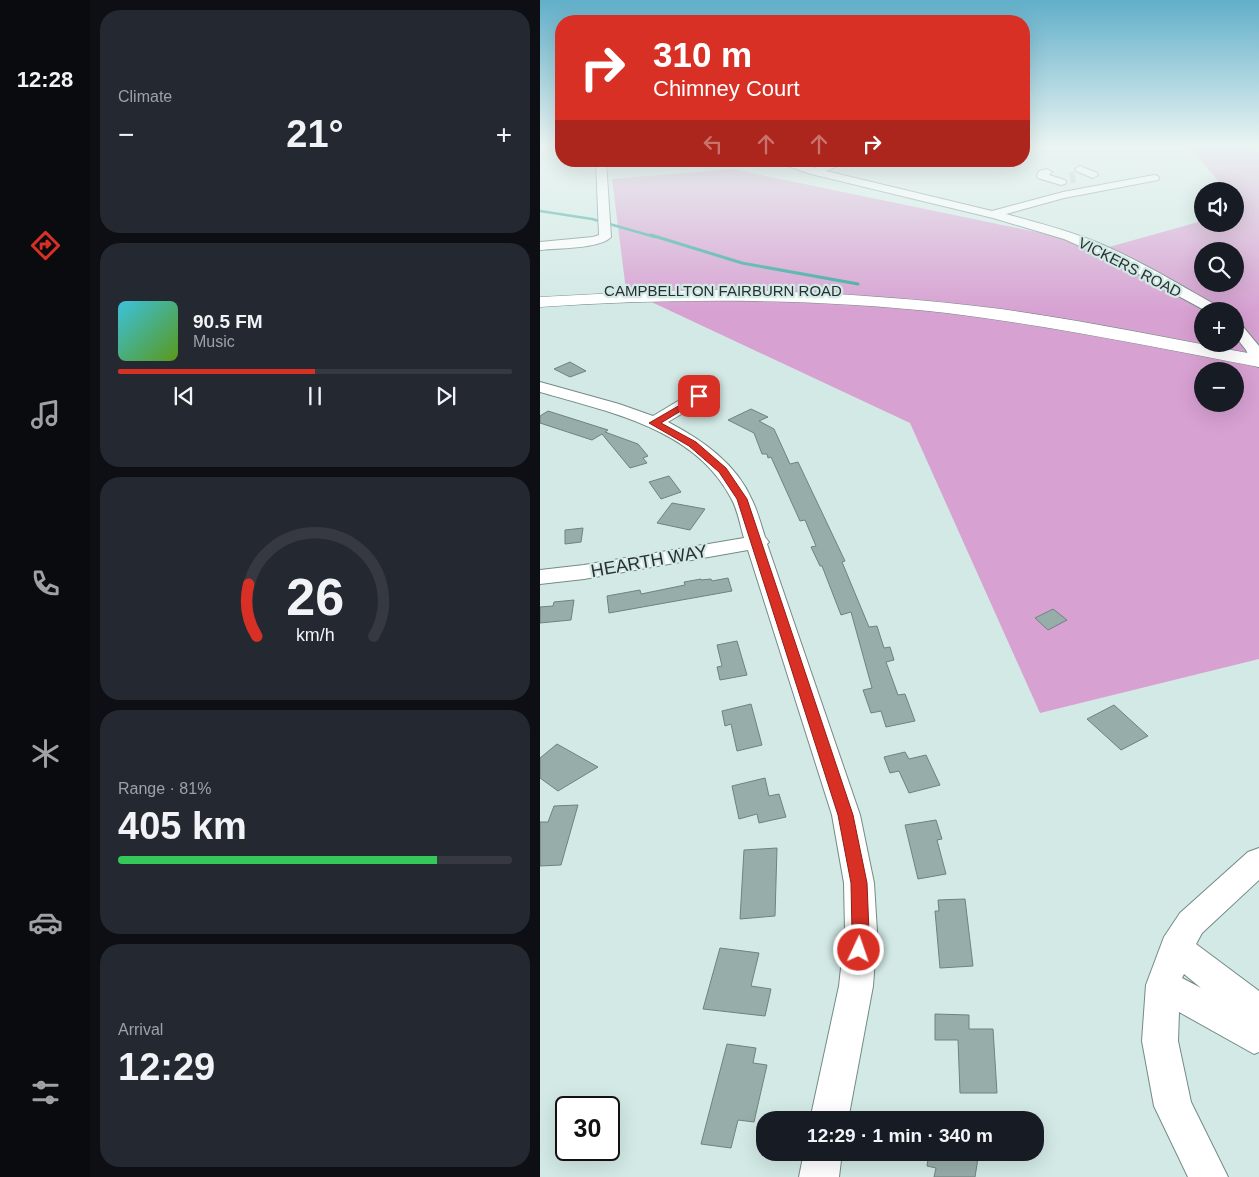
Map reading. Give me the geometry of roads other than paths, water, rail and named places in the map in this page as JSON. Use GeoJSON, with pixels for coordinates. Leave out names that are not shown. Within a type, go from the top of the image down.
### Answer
{"type":"FeatureCollection","features":[{"type":"Feature","properties":{"kind":"main road","name":"CAMPBELLTON FAIRBURN ROAD"},"geometry":{"type":"LineString","coordinates":[[540,294],[696,287],[848,290],[1018,306],[1194,337]]}},
{"type":"Feature","properties":{"kind":"main road","name":"CAMPBELLTON FAIRBURN ROAD"},"geometry":{"type":"LineString","coordinates":[[540,302],[721,296],[804,298],[897,304],[1038,320],[1258,357]]}},
{"type":"Feature","properties":{"kind":"main road"},"geometry":{"type":"LineString","coordinates":[[1244,351],[1258,357]]}},
{"type":"Feature","properties":{"kind":"street"},"geometry":{"type":"LineString","coordinates":[[540,246],[606,237],[603,218],[604,201]]}},
{"type":"Feature","properties":{"kind":"street","name":"VICKERS ROAD"},"geometry":{"type":"LineString","coordinates":[[933,201],[1070,237],[1101,250],[1199,302]]}},
{"type":"Feature","properties":{"kind":"street"},"geometry":{"type":"LineString","coordinates":[[990,215],[1045,201]]}},
{"type":"Feature","properties":{"kind":"street"},"geometry":{"type":"LineString","coordinates":[[1244,338],[1258,357]]}},
{"type":"Feature","properties":{"kind":"street"},"geometry":{"type":"LineString","coordinates":[[540,387],[654,423],[692,444],[722,470],[742,499],[758,542],[846,815],[859,883],[861,932],[856,986],[831,1111]]}},
{"type":"Feature","properties":{"kind":"street"},"geometry":{"type":"LineString","coordinates":[[654,423],[699,396]]}},
{"type":"Feature","properties":{"kind":"street","name":"HEARTH WAY"},"geometry":{"type":"LineString","coordinates":[[540,577],[584,572],[758,542]]}},
{"type":"Feature","properties":{"kind":"street"},"geometry":{"type":"LineString","coordinates":[[1208,1177],[1173,1106],[1160,1041],[1163,985],[1176,948],[1191,923],[1259,861]]}},
{"type":"Feature","properties":{"kind":"street"},"geometry":{"type":"LineString","coordinates":[[1176,948],[1259,1012]]}},
{"type":"Feature","properties":{"kind":"street"},"geometry":{"type":"LineString","coordinates":[[1163,985],[1254,1036],[1259,1034]]}},
{"type":"Feature","properties":{"kind":"street"},"geometry":{"type":"LineString","coordinates":[[819,1177],[822,1161]]}},
{"type":"Feature","properties":{"kind":"waterway"},"geometry":{"type":"LineString","coordinates":[[540,211],[592,219],[655,237]]}},
{"type":"Feature","properties":{"kind":"waterway"},"geometry":{"type":"LineString","coordinates":[[651,235],[742,263],[858,284]]}}]}
